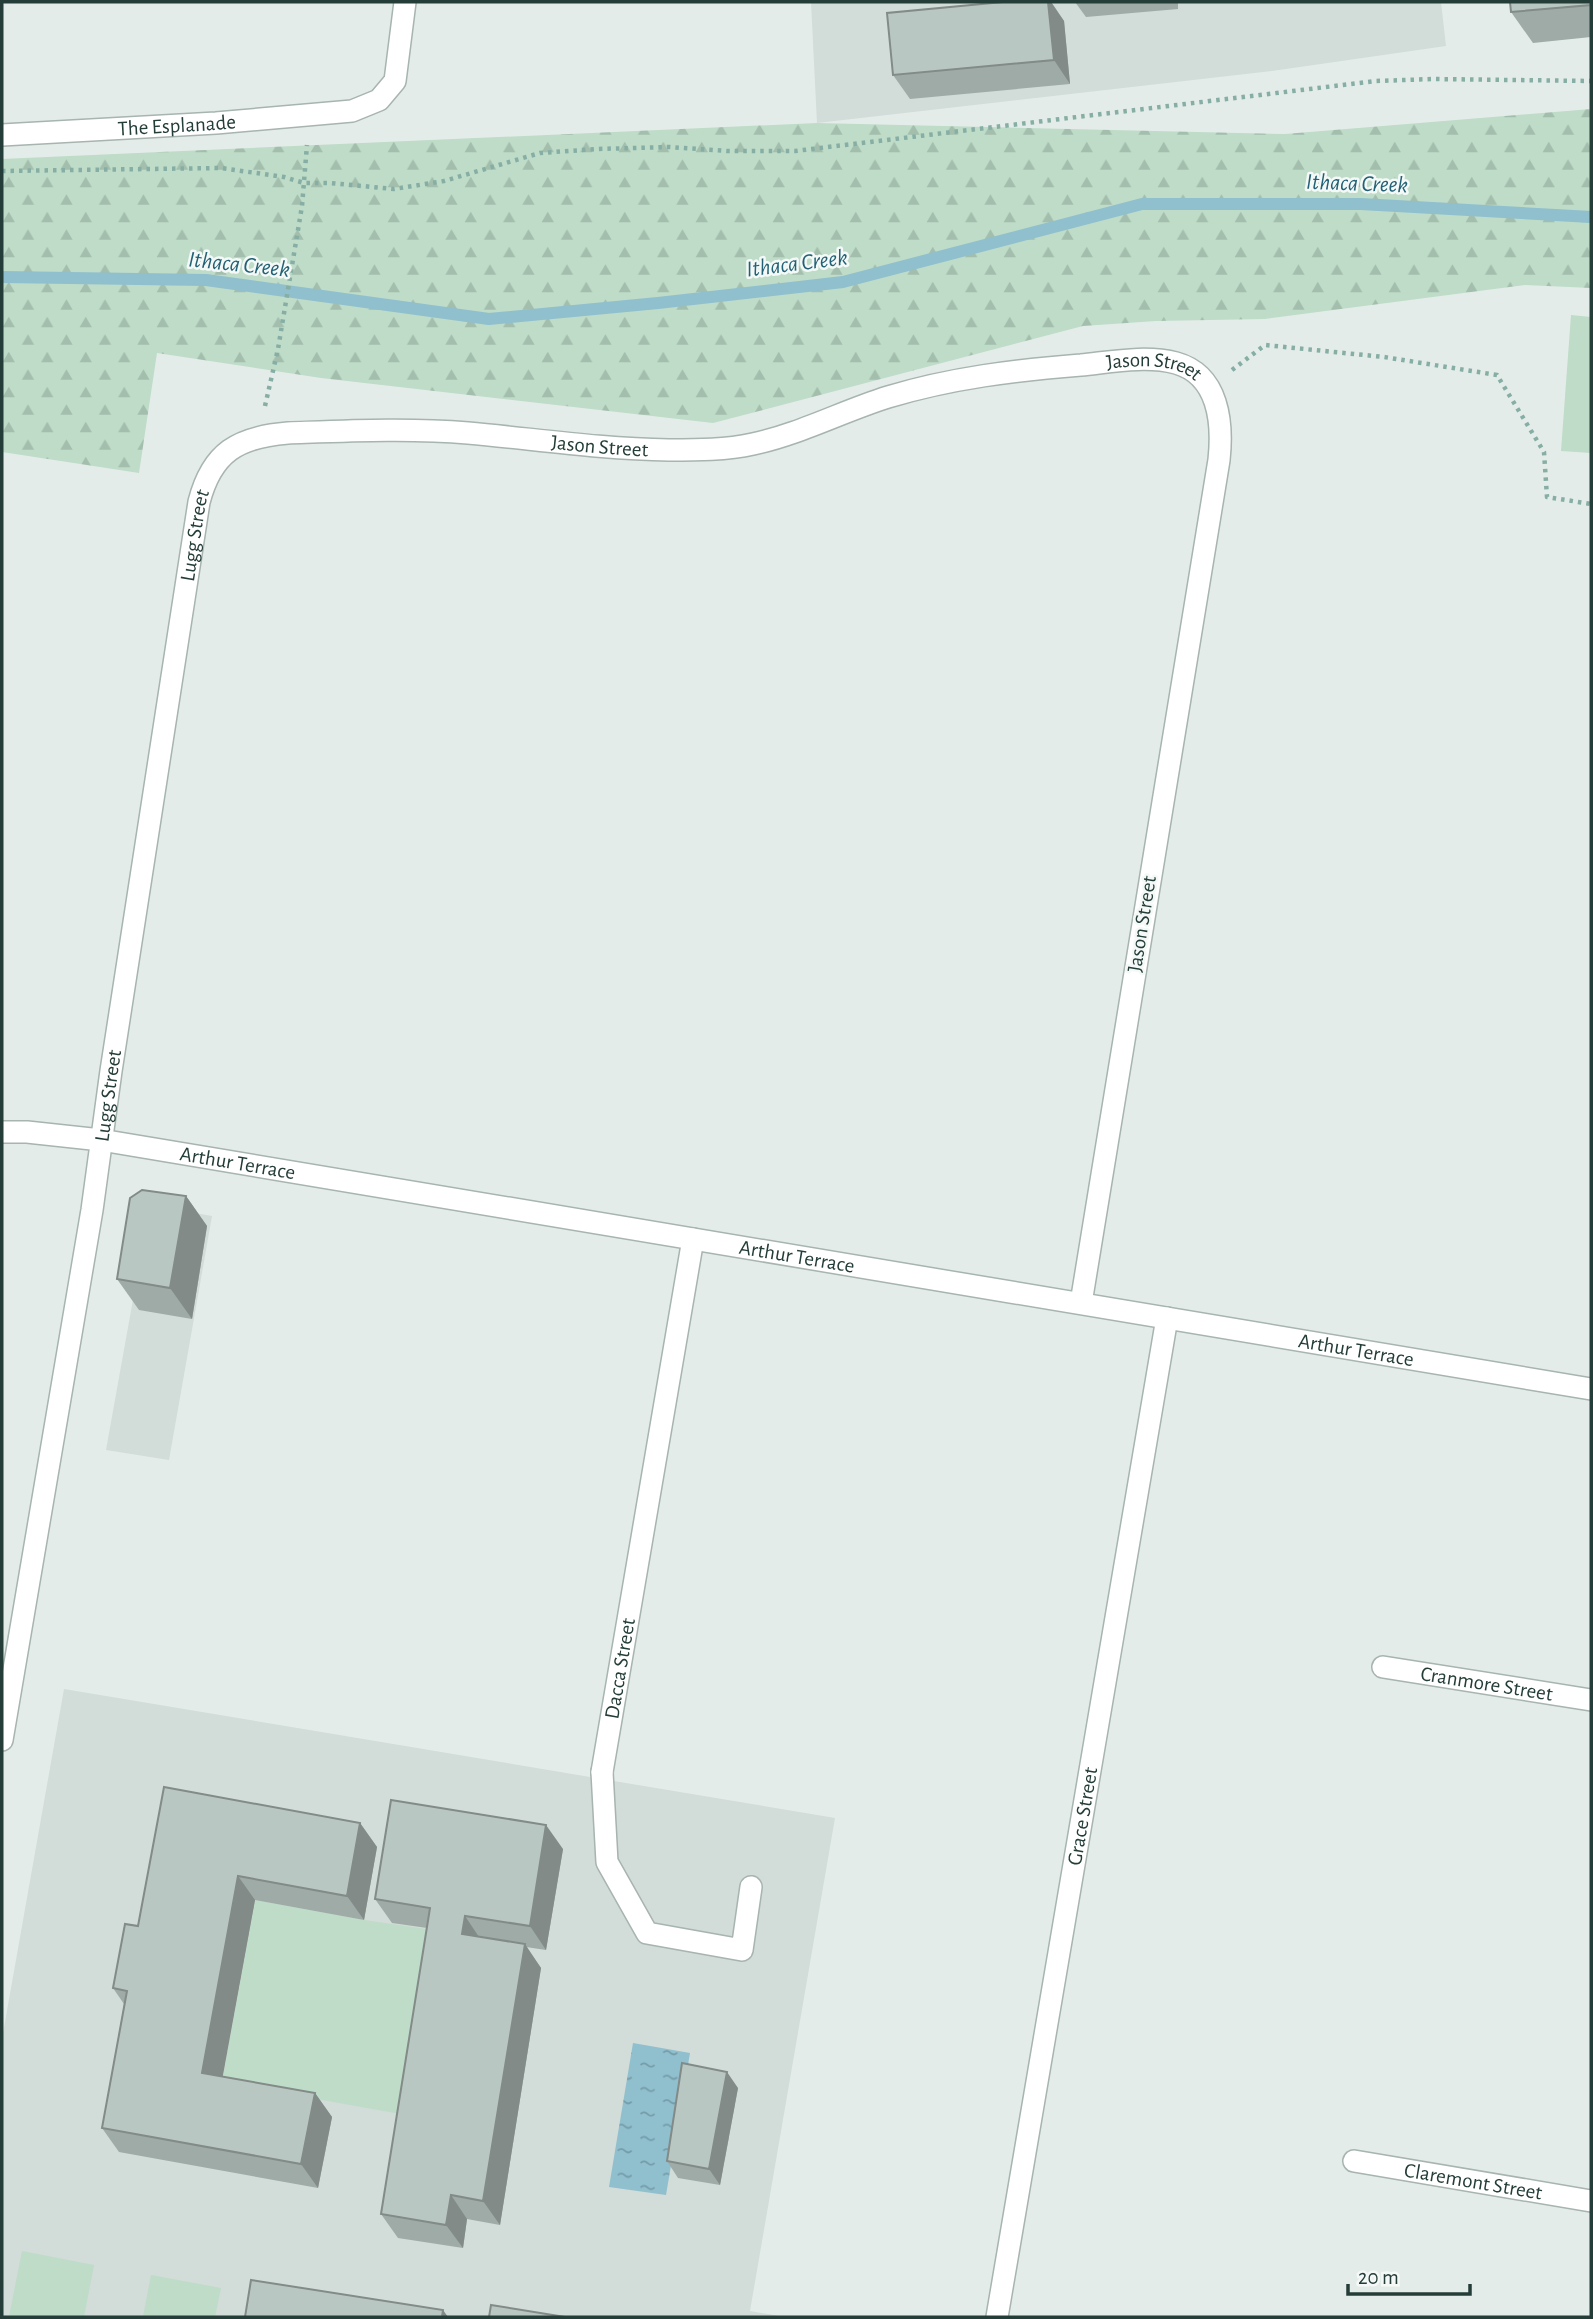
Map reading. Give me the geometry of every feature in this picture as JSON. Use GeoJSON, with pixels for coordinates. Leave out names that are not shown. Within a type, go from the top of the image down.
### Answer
{"type":"FeatureCollection","features":[{"type":"Feature","properties":{"kind":"street","name":"The Esplanade"},"geometry":{"type":"LineString","coordinates":[[2,135],[216,123],[352,111],[379,100],[395,81],[405,2]]}},
{"type":"Feature","properties":{"kind":"street","name":"Jason Street"},"geometry":{"type":"LineString","coordinates":[[222,456],[233,446],[261,436],[343,432],[466,433],[628,449],[725,449],[782,436],[889,397],[1016,370],[1115,361],[1163,361],[1177,363],[1200,376],[1217,405],[1220,425],[1219,460],[1081,1303]]}},
{"type":"Feature","properties":{"kind":"street","name":"Lugg Street"},"geometry":{"type":"LineString","coordinates":[[2,1740],[92,1210],[199,502],[211,469],[222,456]]}},
{"type":"Feature","properties":{"kind":"street","name":"Arthur Terrace"},"geometry":{"type":"LineString","coordinates":[[2,1132],[101,1140],[1591,1389]]}},
{"type":"Feature","properties":{"kind":"street","name":"Dacca Street"},"geometry":{"type":"LineString","coordinates":[[693,1239],[602,1772],[607,1862],[647,1933],[728,1948],[742,1950],[751,1887]]}},
{"type":"Feature","properties":{"kind":"street","name":"Grace Street"},"geometry":{"type":"LineString","coordinates":[[997,2317],[1167,1318]]}},
{"type":"Feature","properties":{"kind":"street","name":"Cranmore Street"},"geometry":{"type":"LineString","coordinates":[[1383,1667],[1591,1700]]}},
{"type":"Feature","properties":{"kind":"street","name":"Claremont Street"},"geometry":{"type":"LineString","coordinates":[[1354,2161],[1591,2201]]}},
{"type":"Feature","properties":{"kind":"path"},"geometry":{"type":"LineString","coordinates":[[2,171],[220,168],[284,177],[304,183],[394,189],[444,181],[540,153],[669,147],[728,151],[795,151],[1376,81],[1591,81]]}},
{"type":"Feature","properties":{"kind":"path"},"geometry":{"type":"LineString","coordinates":[[266,398],[278,349],[302,206],[308,141]]}},
{"type":"Feature","properties":{"kind":"path"},"geometry":{"type":"LineString","coordinates":[[1209,388],[1265,345],[1384,357],[1497,375],[1544,452],[1547,497],[1591,504]]}},
{"type":"Feature","properties":{"kind":"shaded area"},"geometry":{"type":"Polygon","coordinates":[[[811,2],[1441,2],[1446,46],[1272,71],[817,123],[811,2]]]}},
{"type":"Feature","properties":{"kind":"shaded area"},"geometry":{"type":"Polygon","coordinates":[[[150,1205],[212,1216],[169,1460],[106,1450],[150,1205]]]}},
{"type":"Feature","properties":{"kind":"shaded area"},"geometry":{"type":"Polygon","coordinates":[[[64,1689],[835,1818],[750,2311],[785,2317],[2,2317],[2,2039],[64,1689]]]}},
{"type":"Feature","properties":{"kind":"green space"},"geometry":{"type":"Polygon","coordinates":[[[1591,109],[1591,288],[1525,285],[1265,319],[1156,321],[1083,326],[713,423],[321,378],[157,353],[139,473],[2,452],[2,159],[817,123],[1285,134],[1591,109]]]}},
{"type":"Feature","properties":{"kind":"green space"},"geometry":{"type":"Polygon","coordinates":[[[1571,315],[1591,317],[1591,453],[1561,451],[1571,315]]]}},
{"type":"Feature","properties":{"kind":"green space"},"geometry":{"type":"Polygon","coordinates":[[[255,1900],[447,1932],[417,2117],[222,2082],[255,1900]]]}},
{"type":"Feature","properties":{"kind":"green space"},"geometry":{"type":"Polygon","coordinates":[[[22,2251],[94,2265],[84,2317],[9,2317],[22,2251]]]}},
{"type":"Feature","properties":{"kind":"green space"},"geometry":{"type":"Polygon","coordinates":[[[151,2275],[221,2288],[215,2317],[143,2317],[151,2275]]]}},
{"type":"Feature","properties":{"kind":"water"},"geometry":{"type":"Polygon","coordinates":[[[633,2043],[690,2053],[666,2195],[609,2187],[633,2043]]]}},
{"type":"Feature","properties":{"kind":"building"},"geometry":{"type":"Polygon","coordinates":[[[1003,2],[1048,2],[1054,60],[893,75],[887,13],[1003,2]]]}},
{"type":"Feature","properties":{"kind":"building"},"geometry":{"type":"Polygon","coordinates":[[[1510,2],[1591,2],[1591,5],[1511,12],[1510,2]]]}},
{"type":"Feature","properties":{"kind":"building"},"geometry":{"type":"Polygon","coordinates":[[[142,1190],[186,1196],[170,1288],[117,1279],[130,1198],[142,1190]]]}},
{"type":"Feature","properties":{"kind":"building"},"geometry":{"type":"Polygon","coordinates":[[[164,1787],[360,1823],[347,1896],[238,1876],[202,2073],[315,2093],[301,2164],[102,2128],[127,1991],[113,1988],[125,1924],[138,1926],[164,1787]]]}},
{"type":"Feature","properties":{"kind":"building"},"geometry":{"type":"Polygon","coordinates":[[[391,1800],[546,1825],[530,1926],[465,1916],[462,1934],[525,1944],[483,2201],[451,2195],[446,2225],[381,2214],[430,1908],[375,1899],[391,1800]]]}},
{"type":"Feature","properties":{"kind":"building"},"geometry":{"type":"Polygon","coordinates":[[[682,2063],[727,2072],[709,2169],[667,2161],[682,2063]]]}},
{"type":"Feature","properties":{"kind":"building"},"geometry":{"type":"Polygon","coordinates":[[[251,2280],[443,2310],[442,2317],[245,2317],[251,2280]]]}},
{"type":"Feature","properties":{"kind":"building"},"geometry":{"type":"Polygon","coordinates":[[[491,2305],[565,2317],[489,2317],[491,2305]]]}},
{"type":"Feature","properties":{"kind":"waterway","name":"Ithaca Creek"},"geometry":{"type":"LineString","coordinates":[[2,277],[206,280],[489,319],[843,282],[1142,204],[1361,204],[1591,217]]}}]}
